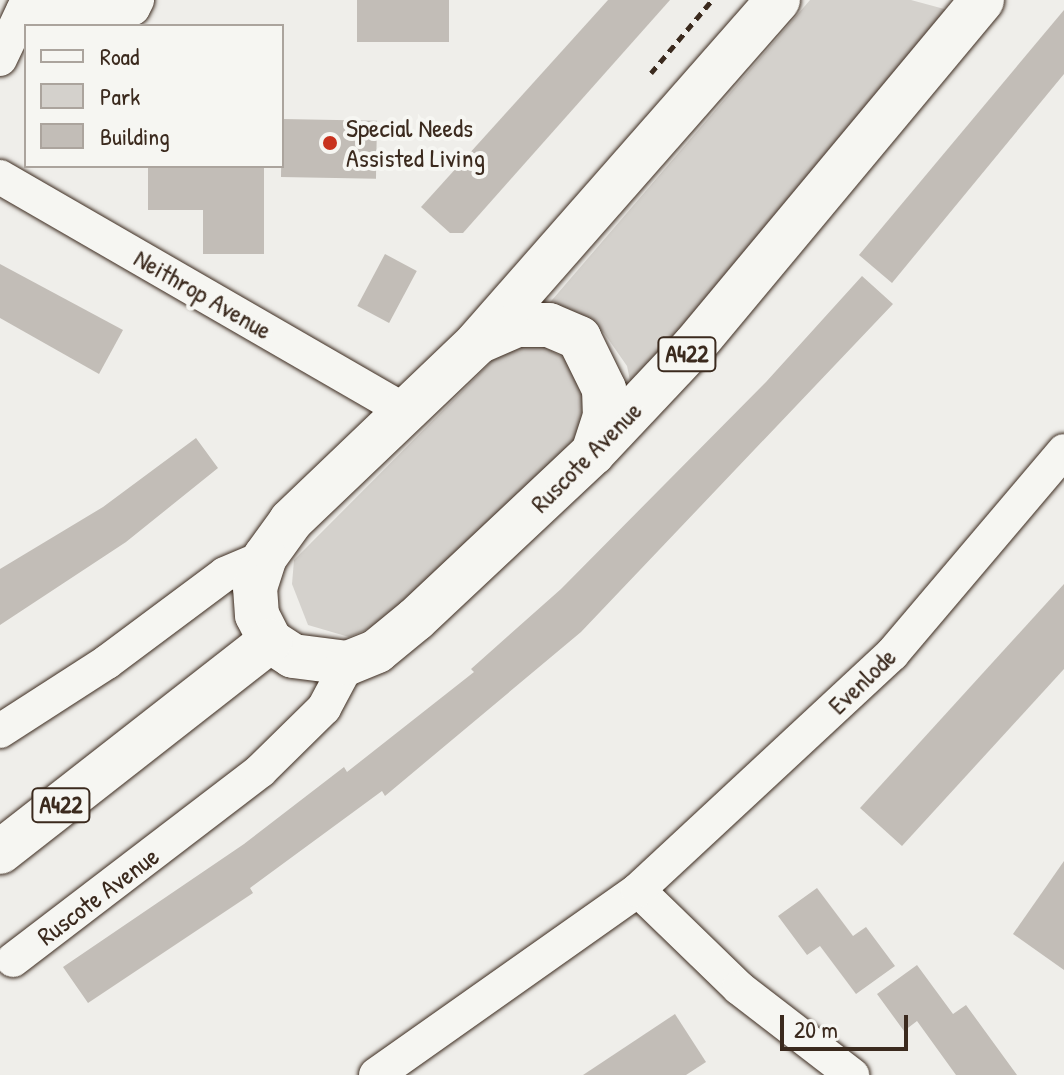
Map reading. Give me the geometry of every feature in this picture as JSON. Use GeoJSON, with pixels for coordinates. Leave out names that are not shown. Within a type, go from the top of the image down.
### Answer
{"type":"FeatureCollection","features":[{"type":"Feature","properties":{"kind":"main road","name":"A422"},"geometry":{"type":"LineString","coordinates":[[0,852],[270,641],[256,601],[265,557],[291,521],[478,342],[778,0]]}},
{"type":"Feature","properties":{"kind":"main road","name":"Ruscote Avenue"},"geometry":{"type":"LineString","coordinates":[[348,663],[377,651],[416,619],[593,453],[694,346],[982,0]]}},
{"type":"Feature","properties":{"kind":"main road","name":"A422"},"geometry":{"type":"LineString","coordinates":[[478,342],[517,325],[549,325],[579,338],[604,389],[605,416],[593,453]]}},
{"type":"Feature","properties":{"kind":"main road"},"geometry":{"type":"LineString","coordinates":[[270,641],[293,656],[348,663]]}},
{"type":"Feature","properties":{"kind":"street"},"geometry":{"type":"LineString","coordinates":[[0,59],[26,5],[133,8],[137,0]]}},
{"type":"Feature","properties":{"kind":"street","name":"Neithrop Avenue"},"geometry":{"type":"LineString","coordinates":[[0,177],[406,411]]}},
{"type":"Feature","properties":{"kind":"street","name":"Evenlode"},"geometry":{"type":"LineString","coordinates":[[376,1075],[638,890],[892,654],[1064,451]]}},
{"type":"Feature","properties":{"kind":"street"},"geometry":{"type":"LineString","coordinates":[[0,731],[107,662],[225,574],[265,557]]}},
{"type":"Feature","properties":{"kind":"street","name":"Ruscote Avenue"},"geometry":{"type":"LineString","coordinates":[[13,960],[260,771],[324,708],[348,663]]}},
{"type":"Feature","properties":{"kind":"street"},"geometry":{"type":"LineString","coordinates":[[638,890],[739,988],[852,1075]]}},
{"type":"Feature","properties":{"kind":"green space"},"geometry":{"type":"Polygon","coordinates":[[[810,0],[911,0],[959,13],[632,390],[627,366],[604,333],[570,311],[546,307],[810,0]]]}},
{"type":"Feature","properties":{"kind":"green space"},"geometry":{"type":"Polygon","coordinates":[[[541,345],[573,363],[584,385],[580,434],[408,601],[370,628],[349,637],[308,625],[292,584],[294,560],[496,357],[515,347],[541,345]]]}},
{"type":"Feature","properties":{"kind":"building"},"geometry":{"type":"Polygon","coordinates":[[[357,0],[449,0],[449,42],[357,42],[357,0]]]}},
{"type":"Feature","properties":{"kind":"building"},"geometry":{"type":"Polygon","coordinates":[[[608,0],[670,0],[463,233],[450,233],[421,207],[608,0]]]}},
{"type":"Feature","properties":{"kind":"building"},"geometry":{"type":"Polygon","coordinates":[[[1064,10],[1064,74],[892,283],[859,255],[1064,10]]]}},
{"type":"Feature","properties":{"kind":"building"},"geometry":{"type":"Polygon","coordinates":[[[284,119],[377,121],[376,179],[281,177],[281,168],[284,168],[284,119]]]}},
{"type":"Feature","properties":{"kind":"building"},"geometry":{"type":"Polygon","coordinates":[[[148,168],[264,168],[264,254],[203,254],[203,210],[148,210],[148,168]]]}},
{"type":"Feature","properties":{"kind":"building"},"geometry":{"type":"Polygon","coordinates":[[[385,254],[417,271],[389,323],[357,306],[385,254]]]}},
{"type":"Feature","properties":{"kind":"building"},"geometry":{"type":"Polygon","coordinates":[[[0,264],[123,330],[99,374],[0,318],[0,264]]]}},
{"type":"Feature","properties":{"kind":"building"},"geometry":{"type":"Polygon","coordinates":[[[862,276],[893,304],[581,632],[385,796],[382,791],[250,888],[253,893],[88,1003],[63,967],[244,844],[344,767],[347,772],[474,672],[471,669],[561,589],[766,382],[862,276]]]}},
{"type":"Feature","properties":{"kind":"building"},"geometry":{"type":"Polygon","coordinates":[[[196,438],[218,468],[126,542],[0,625],[0,569],[103,507],[196,438]]]}},
{"type":"Feature","properties":{"kind":"building"},"geometry":{"type":"Polygon","coordinates":[[[1064,584],[1064,669],[902,846],[860,808],[1064,584]]]}},
{"type":"Feature","properties":{"kind":"building"},"geometry":{"type":"Polygon","coordinates":[[[1064,861],[1064,970],[1013,934],[1064,861]]]}},
{"type":"Feature","properties":{"kind":"building"},"geometry":{"type":"Polygon","coordinates":[[[817,888],[853,936],[866,927],[895,966],[856,994],[820,946],[807,955],[778,916],[817,888]]]}},
{"type":"Feature","properties":{"kind":"building"},"geometry":{"type":"Polygon","coordinates":[[[917,965],[953,1014],[966,1005],[1017,1075],[956,1075],[917,1021],[904,1031],[877,994],[917,965]]]}},
{"type":"Feature","properties":{"kind":"building"},"geometry":{"type":"Polygon","coordinates":[[[675,1014],[706,1062],[686,1075],[583,1075],[675,1014]]]}},
{"type":"Feature","properties":{"kind":"place","name":"Special Needs Assisted Living"},"geometry":{"type":"Point","coordinates":[330,143]}}]}
